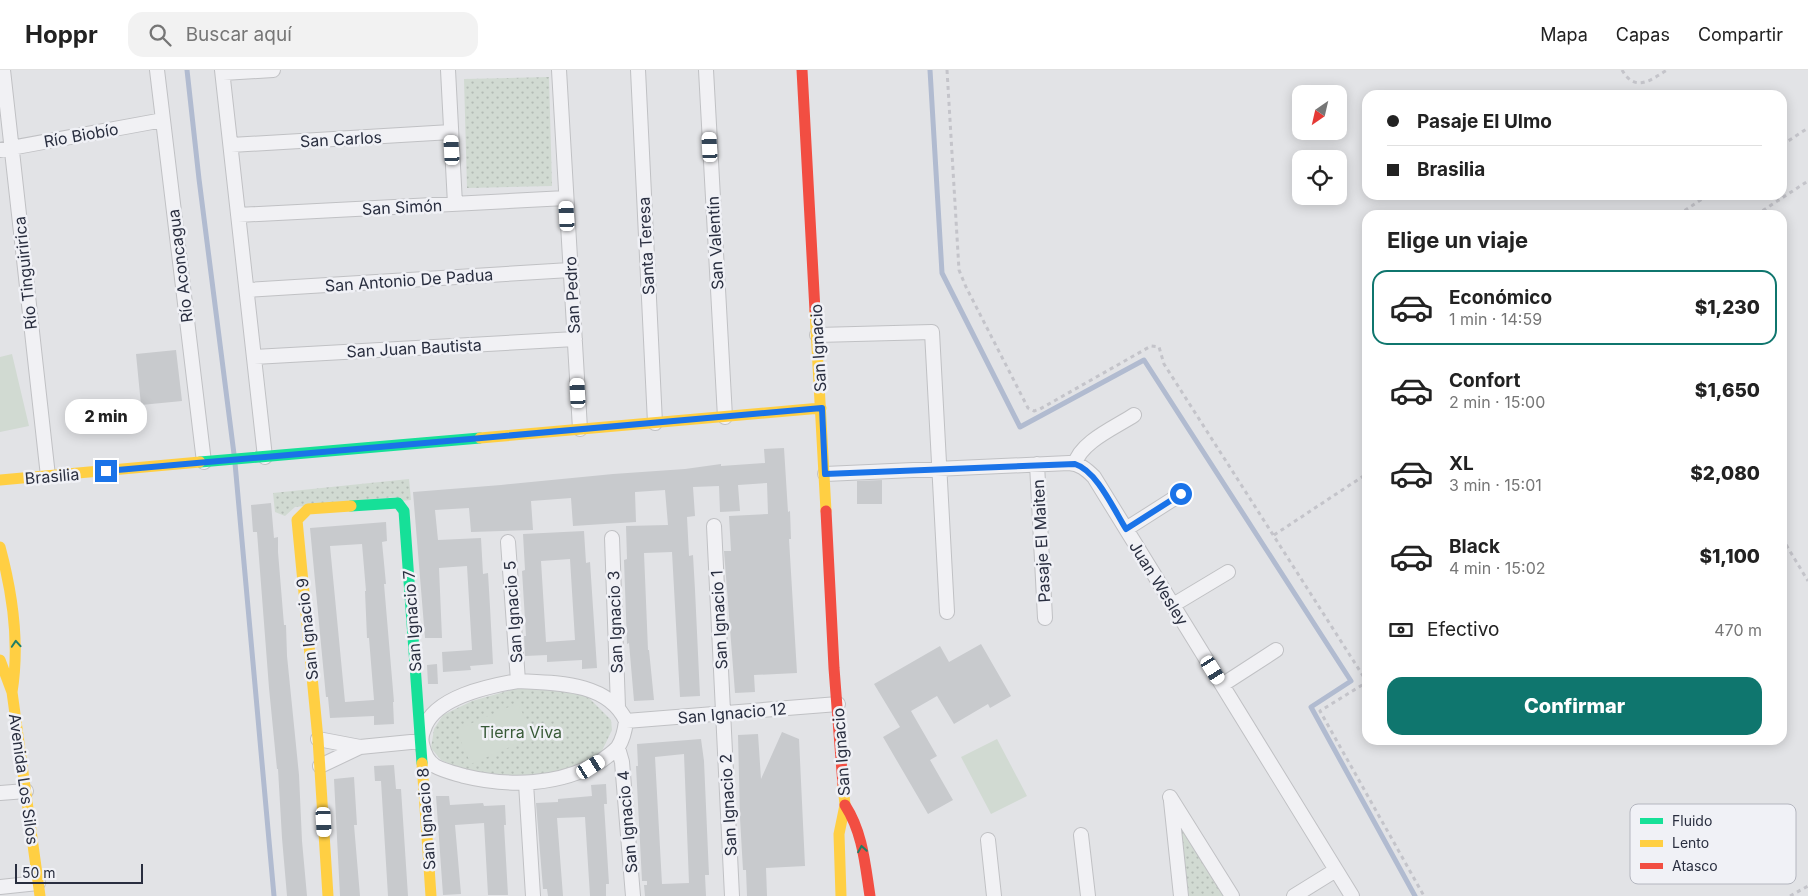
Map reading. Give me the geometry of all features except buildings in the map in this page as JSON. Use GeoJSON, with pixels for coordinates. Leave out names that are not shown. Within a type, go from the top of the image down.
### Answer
{"type":"FeatureCollection","features":[{"type":"Feature","properties":{"kind":"street","name":"Río Tinguiririca"},"geometry":{"type":"LineString","coordinates":[[3,70],[6,149],[48,476]]}},
{"type":"Feature","properties":{"kind":"street","name":"Río Aconcagua"},"geometry":{"type":"LineString","coordinates":[[157,70],[162,120],[209,462]]}},
{"type":"Feature","properties":{"kind":"street"},"geometry":{"type":"LineString","coordinates":[[265,457],[223,71],[273,70]]}},
{"type":"Feature","properties":{"kind":"street"},"geometry":{"type":"LineString","coordinates":[[448,70],[455,204]]}},
{"type":"Feature","properties":{"kind":"street","name":"San Pedro"},"geometry":{"type":"LineString","coordinates":[[558,70],[580,429]]}},
{"type":"Feature","properties":{"kind":"street","name":"Santa Teresa"},"geometry":{"type":"LineString","coordinates":[[638,70],[655,423]]}},
{"type":"Feature","properties":{"kind":"street","name":"San Valentín"},"geometry":{"type":"LineString","coordinates":[[706,70],[725,417]]}},
{"type":"Feature","properties":{"kind":"street","name":"San Ignacio"},"geometry":{"type":"LineString","coordinates":[[802,70],[822,408],[834,668],[845,805]]}},
{"type":"Feature","properties":{"kind":"street","name":"Río Biobío"},"geometry":{"type":"LineString","coordinates":[[6,149],[162,120]]}},
{"type":"Feature","properties":{"kind":"street","name":"San Carlos"},"geometry":{"type":"LineString","coordinates":[[231,145],[451,132]]}},
{"type":"Feature","properties":{"kind":"street","name":"San Simón"},"geometry":{"type":"LineString","coordinates":[[238,216],[566,198]]}},
{"type":"Feature","properties":{"kind":"street","name":"San Antonio De Padua"},"geometry":{"type":"LineString","coordinates":[[247,290],[570,270]]}},
{"type":"Feature","properties":{"kind":"street"},"geometry":{"type":"LineString","coordinates":[[817,335],[932,332],[948,612]]}},
{"type":"Feature","properties":{"kind":"street","name":"San Juan Bautista"},"geometry":{"type":"LineString","coordinates":[[254,357],[574,339]]}},
{"type":"Feature","properties":{"kind":"street","name":"Brasilia"},"geometry":{"type":"LineString","coordinates":[[0,480],[822,408]]}},
{"type":"Feature","properties":{"kind":"street"},"geometry":{"type":"LineString","coordinates":[[825,474],[1037,464],[1075,464],[1079,453],[1086,445],[1134,415]]}},
{"type":"Feature","properties":{"kind":"street","name":"Pasaje El Maiten"},"geometry":{"type":"LineString","coordinates":[[1037,464],[1045,618]]}},
{"type":"Feature","properties":{"kind":"street","name":"Juan Wesley"},"geometry":{"type":"LineString","coordinates":[[1075,464],[1085,468],[1094,477],[1352,896]]}},
{"type":"Feature","properties":{"kind":"street"},"geometry":{"type":"LineString","coordinates":[[1126,529],[1181,494]]}},
{"type":"Feature","properties":{"kind":"street","name":"San Ignacio 7"},"geometry":{"type":"LineString","coordinates":[[296,520],[308,509],[398,503],[404,511],[421,741]]}},
{"type":"Feature","properties":{"kind":"street","name":"San Ignacio 9"},"geometry":{"type":"LineString","coordinates":[[296,520],[318,739],[328,896]]}},
{"type":"Feature","properties":{"kind":"street","name":"San Ignacio 1"},"geometry":{"type":"LineString","coordinates":[[714,526],[724,714]]}},
{"type":"Feature","properties":{"kind":"street","name":"San Ignacio 3"},"geometry":{"type":"LineString","coordinates":[[612,538],[618,707]]}},
{"type":"Feature","properties":{"kind":"street","name":"San Ignacio 5"},"geometry":{"type":"LineString","coordinates":[[508,542],[518,681]]}},
{"type":"Feature","properties":{"kind":"street","name":"Avenida Los Silos"},"geometry":{"type":"LineString","coordinates":[[0,547],[11,599],[16,641],[16,668],[6,693]]}},
{"type":"Feature","properties":{"kind":"street"},"geometry":{"type":"LineString","coordinates":[[1173,605],[1228,572]]}},
{"type":"Feature","properties":{"kind":"street"},"geometry":{"type":"LineString","coordinates":[[1222,685],[1276,650]]}},
{"type":"Feature","properties":{"kind":"street","name":"Avenida Los Silos"},"geometry":{"type":"LineString","coordinates":[[0,660],[26,791],[39,889]]}},
{"type":"Feature","properties":{"kind":"street"},"geometry":{"type":"LineString","coordinates":[[518,681],[584,687],[604,697],[618,707],[626,721],[624,736],[618,748],[591,767],[576,773],[544,781],[526,783],[478,779],[449,772],[434,765],[427,758],[421,741],[426,722],[434,712],[445,704],[478,690],[518,681]]}},
{"type":"Feature","properties":{"kind":"street","name":"San Ignacio 12"},"geometry":{"type":"LineString","coordinates":[[626,721],[838,704]]}},
{"type":"Feature","properties":{"kind":"street","name":"San Ignacio 2"},"geometry":{"type":"LineString","coordinates":[[724,714],[732,896]]}},
{"type":"Feature","properties":{"kind":"street"},"geometry":{"type":"LineString","coordinates":[[318,739],[360,747],[421,741]]}},
{"type":"Feature","properties":{"kind":"street","name":"San Ignacio 8"},"geometry":{"type":"LineString","coordinates":[[421,741],[432,896]]}},
{"type":"Feature","properties":{"kind":"street"},"geometry":{"type":"LineString","coordinates":[[320,766],[360,747]]}},
{"type":"Feature","properties":{"kind":"street","name":"San Ignacio 4"},"geometry":{"type":"LineString","coordinates":[[618,748],[622,762],[633,896]]}},
{"type":"Feature","properties":{"kind":"street"},"geometry":{"type":"LineString","coordinates":[[526,783],[533,896]]}},
{"type":"Feature","properties":{"kind":"street"},"geometry":{"type":"LineString","coordinates":[[0,793],[26,791]]}},
{"type":"Feature","properties":{"kind":"street"},"geometry":{"type":"LineString","coordinates":[[1181,896],[1170,797],[1232,896]]}},
{"type":"Feature","properties":{"kind":"street"},"geometry":{"type":"LineString","coordinates":[[841,896],[839,834],[845,805]]}},
{"type":"Feature","properties":{"kind":"street"},"geometry":{"type":"LineString","coordinates":[[845,805],[859,833],[870,896]]}},
{"type":"Feature","properties":{"kind":"street"},"geometry":{"type":"LineString","coordinates":[[1081,835],[1088,896]]}},
{"type":"Feature","properties":{"kind":"street"},"geometry":{"type":"LineString","coordinates":[[988,840],[994,896]]}},
{"type":"Feature","properties":{"kind":"street"},"geometry":{"type":"LineString","coordinates":[[1294,896],[1336,870]]}},
{"type":"Feature","properties":{"kind":"street"},"geometry":{"type":"LineString","coordinates":[[0,887],[39,889]]}},
{"type":"Feature","properties":{"kind":"path"},"geometry":{"type":"LineString","coordinates":[[947,70],[959,270],[966,288],[1028,408],[1034,411],[1040,409],[1151,346],[1159,347],[1164,364],[1362,674]]}},
{"type":"Feature","properties":{"kind":"path"},"geometry":{"type":"LineString","coordinates":[[1622,70],[1631,81],[1640,83],[1667,70]]}},
{"type":"Feature","properties":{"kind":"path"},"geometry":{"type":"LineString","coordinates":[[1787,142],[1808,128]]}},
{"type":"Feature","properties":{"kind":"path"},"geometry":{"type":"LineString","coordinates":[[1787,195],[1808,181]]}},
{"type":"Feature","properties":{"kind":"path"},"geometry":{"type":"LineString","coordinates":[[1686,210],[1700,200]]}},
{"type":"Feature","properties":{"kind":"path"},"geometry":{"type":"LineString","coordinates":[[1764,210],[1779,200]]}},
{"type":"Feature","properties":{"kind":"path"},"geometry":{"type":"LineString","coordinates":[[1274,535],[1362,477]]}},
{"type":"Feature","properties":{"kind":"path"},"geometry":{"type":"LineString","coordinates":[[1787,546],[1808,581]]}},
{"type":"Feature","properties":{"kind":"path"},"geometry":{"type":"LineString","coordinates":[[1362,685],[1320,711],[1424,896]]}},
{"type":"Feature","properties":{"kind":"path"},"geometry":{"type":"LineString","coordinates":[[1790,896],[1808,886]]}},
{"type":"Feature","properties":{"kind":"green space"},"geometry":{"type":"Polygon","coordinates":[[[549,77],[552,186],[467,188],[464,79],[549,77]]]}},
{"type":"Feature","properties":{"kind":"green space"},"geometry":{"type":"Polygon","coordinates":[[[12,354],[29,426],[0,432],[0,357],[12,354]]]}},
{"type":"Feature","properties":{"kind":"green space"},"geometry":{"type":"Polygon","coordinates":[[[409,479],[411,500],[401,501],[395,497],[295,507],[285,516],[275,512],[273,493],[409,479]]]}},
{"type":"Feature","properties":{"kind":"green space","name":"Tierra Viva"},"geometry":{"type":"Polygon","coordinates":[[[539,688],[587,696],[611,720],[612,730],[600,755],[573,768],[532,776],[490,775],[454,766],[441,760],[431,748],[434,729],[443,715],[472,701],[514,689],[539,688]]]}},
{"type":"Feature","properties":{"kind":"green space"},"geometry":{"type":"Polygon","coordinates":[[[518,703],[533,737],[471,764],[456,730],[518,703]]]}},
{"type":"Feature","properties":{"kind":"green space"},"geometry":{"type":"Polygon","coordinates":[[[997,739],[1027,796],[991,814],[961,757],[997,739]]]}},
{"type":"Feature","properties":{"kind":"green space"},"geometry":{"type":"Polygon","coordinates":[[[1181,827],[1226,896],[1187,896],[1181,827]]]}},
{"type":"Feature","properties":{"kind":"waterway"},"geometry":{"type":"LineString","coordinates":[[187,70],[234,454]]}},
{"type":"Feature","properties":{"kind":"waterway"},"geometry":{"type":"LineString","coordinates":[[930,70],[942,273],[1020,427],[1144,360],[1351,681],[1311,707],[1415,896]]}},
{"type":"Feature","properties":{"kind":"waterway"},"geometry":{"type":"LineString","coordinates":[[235,463],[274,896]]}},
{"type":"Feature","properties":{"kind":"traffic: fast"},"geometry":{"type":"LineString","coordinates":[[200,462],[480,438]]}},
{"type":"Feature","properties":{"kind":"traffic: fast"},"geometry":{"type":"LineString","coordinates":[[351,506],[398,503],[404,511],[422,763]]}},
{"type":"Feature","properties":{"kind":"traffic: slow"},"geometry":{"type":"LineString","coordinates":[[815,311],[826,511]]}},
{"type":"Feature","properties":{"kind":"traffic: slow"},"geometry":{"type":"LineString","coordinates":[[480,438],[821,408]]}},
{"type":"Feature","properties":{"kind":"traffic: slow"},"geometry":{"type":"LineString","coordinates":[[0,480],[200,462]]}},
{"type":"Feature","properties":{"kind":"traffic: slow"},"geometry":{"type":"LineString","coordinates":[[328,896],[318,739],[297,520],[308,509],[351,506]]}},
{"type":"Feature","properties":{"kind":"traffic: slow"},"geometry":{"type":"LineString","coordinates":[[0,547],[14,619],[15,655],[12,692]]}},
{"type":"Feature","properties":{"kind":"traffic: slow"},"geometry":{"type":"LineString","coordinates":[[0,660],[12,692],[40,896]]}},
{"type":"Feature","properties":{"kind":"traffic: slow"},"geometry":{"type":"LineString","coordinates":[[422,763],[431,896]]}},
{"type":"Feature","properties":{"kind":"traffic: slow"},"geometry":{"type":"LineString","coordinates":[[841,896],[839,834],[845,805],[843,785]]}},
{"type":"Feature","properties":{"kind":"traffic: jam"},"geometry":{"type":"LineString","coordinates":[[802,70],[815,311]]}},
{"type":"Feature","properties":{"kind":"traffic: jam"},"geometry":{"type":"LineString","coordinates":[[826,511],[834,668],[843,785]]}},
{"type":"Feature","properties":{"kind":"traffic: jam"},"geometry":{"type":"LineString","coordinates":[[845,805],[860,838],[870,896]]}},
{"type":"Feature","properties":{"kind":"route"},"geometry":{"type":"LineString","coordinates":[[106,471],[822,408],[825,474],[1075,464],[1085,468],[1094,477],[1126,529],[1181,494]]}}]}
